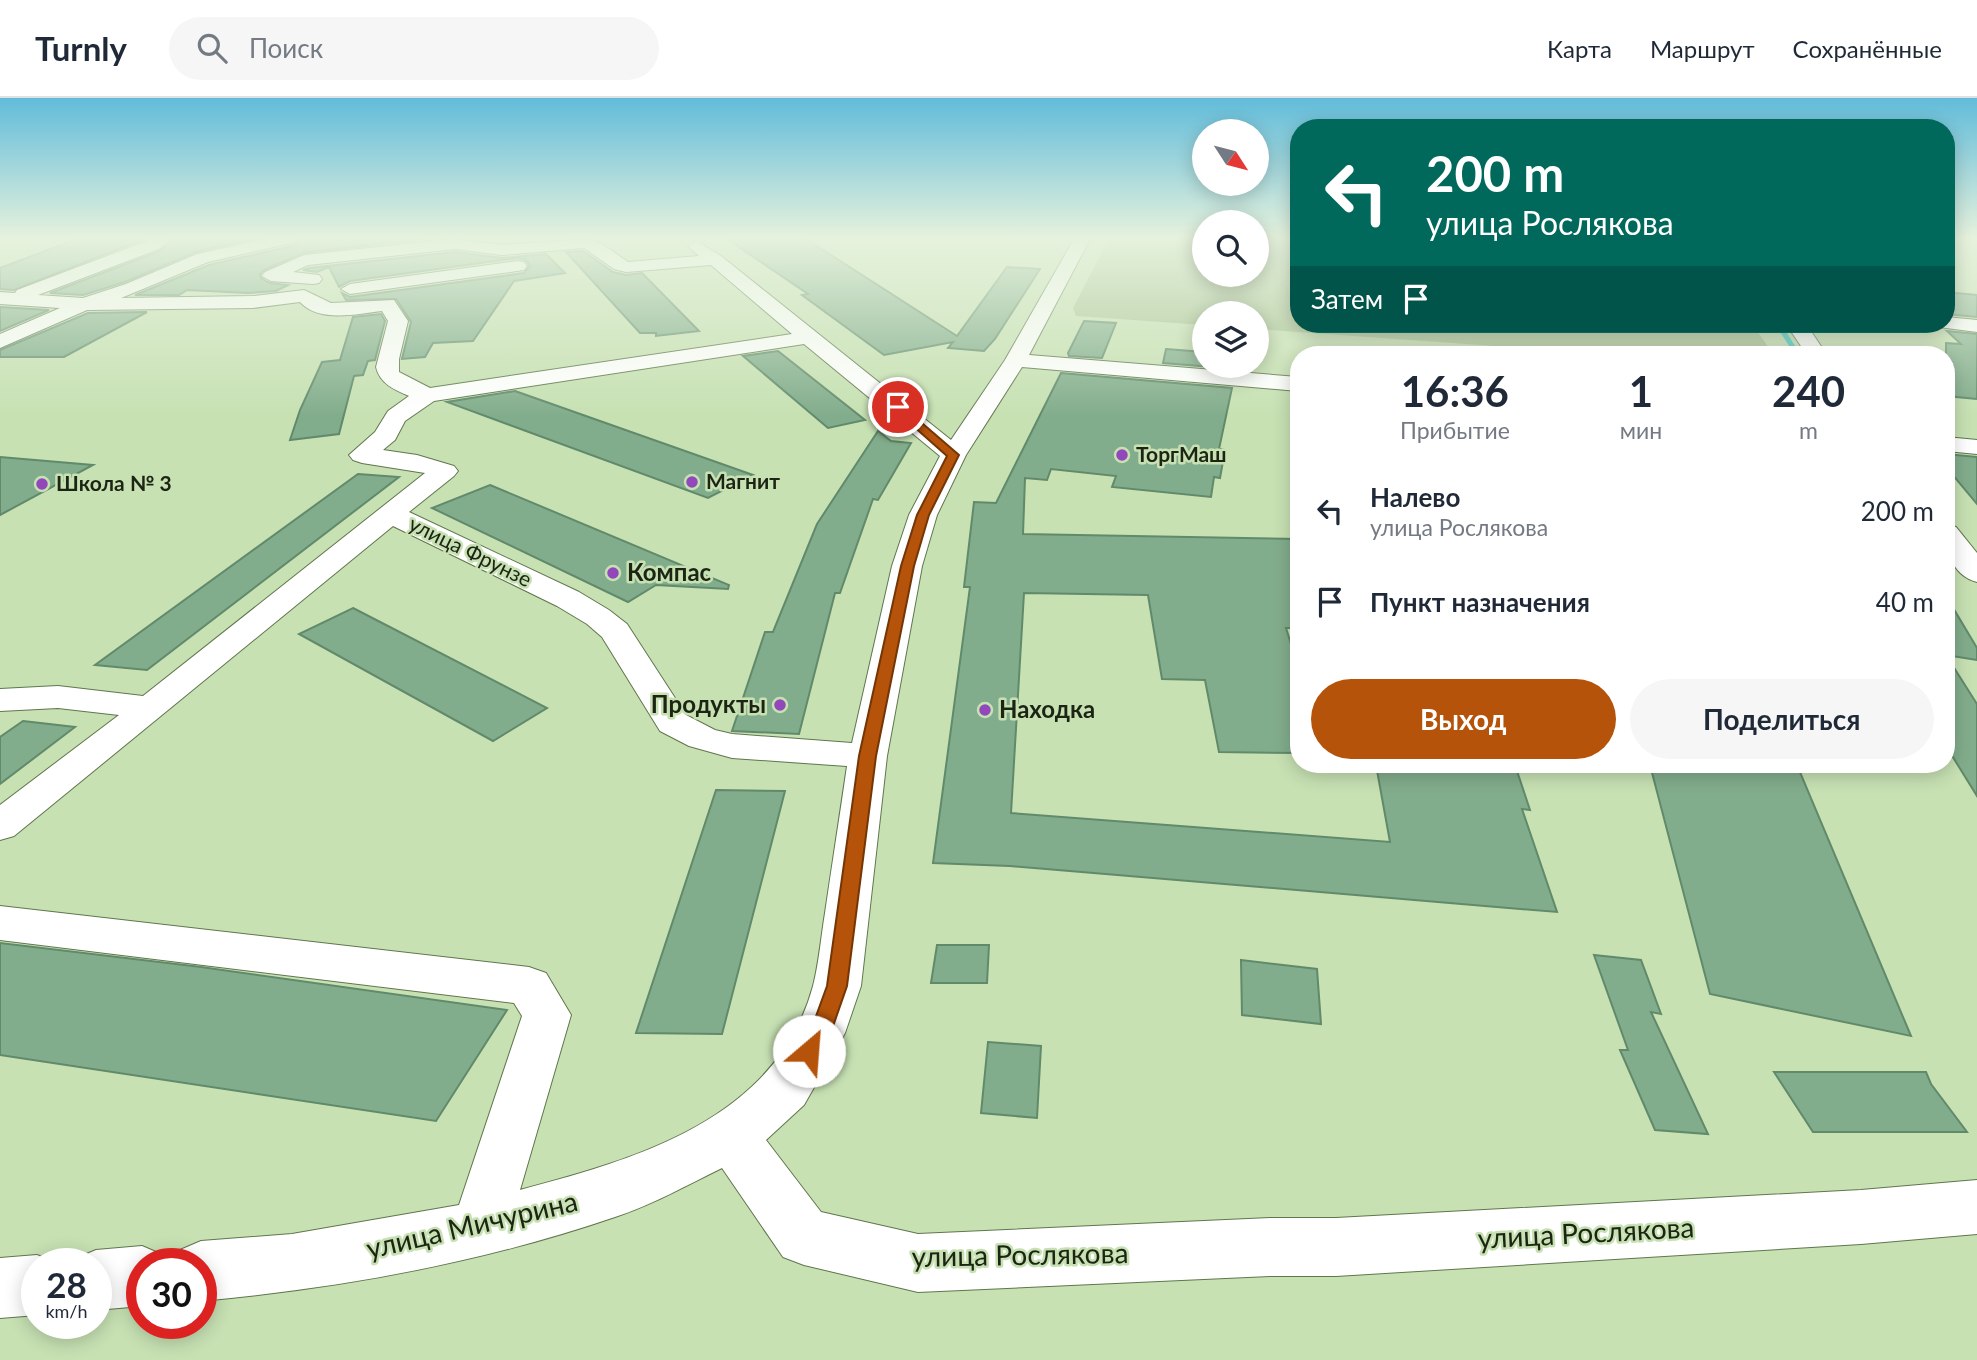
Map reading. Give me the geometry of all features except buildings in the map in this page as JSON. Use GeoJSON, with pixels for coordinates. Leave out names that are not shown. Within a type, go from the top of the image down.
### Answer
{"type":"FeatureCollection","features":[{"type":"Feature","properties":{"kind":"street"},"geometry":{"type":"LineString","coordinates":[[0,342],[102,298]]}},
{"type":"Feature","properties":{"kind":"street"},"geometry":{"type":"LineString","coordinates":[[5,299],[84,304],[253,302],[288,298]]}},
{"type":"Feature","properties":{"kind":"street"},"geometry":{"type":"LineString","coordinates":[[306,298],[315,306],[338,310],[387,304],[398,321],[386,364],[390,376],[399,385],[428,395],[809,337]]}},
{"type":"Feature","properties":{"kind":"street"},"geometry":{"type":"LineString","coordinates":[[761,298],[918,423],[953,455]]}},
{"type":"Feature","properties":{"kind":"street"},"geometry":{"type":"LineString","coordinates":[[731,1137],[786,1089],[820,1032],[837,986],[868,756],[908,566],[923,515],[953,455],[1016,360],[1050,298]]}},
{"type":"Feature","properties":{"kind":"street"},"geometry":{"type":"LineString","coordinates":[[1955,324],[1977,326]]}},
{"type":"Feature","properties":{"kind":"street"},"geometry":{"type":"LineString","coordinates":[[1016,360],[1290,383]]}},
{"type":"Feature","properties":{"kind":"street","name":"улица Фрунзе"},"geometry":{"type":"LineString","coordinates":[[428,395],[398,413],[389,422],[386,435],[362,455],[417,463],[445,471],[390,514],[568,599],[598,617],[615,631],[673,723],[702,738],[732,746],[868,756]]}},
{"type":"Feature","properties":{"kind":"street"},"geometry":{"type":"LineString","coordinates":[[918,423],[951,423],[978,415]]}},
{"type":"Feature","properties":{"kind":"street"},"geometry":{"type":"LineString","coordinates":[[1955,445],[1977,447]]}},
{"type":"Feature","properties":{"kind":"street"},"geometry":{"type":"LineString","coordinates":[[0,826],[151,708],[390,514]]}},
{"type":"Feature","properties":{"kind":"street"},"geometry":{"type":"LineString","coordinates":[[1955,545],[1977,573]]}},
{"type":"Feature","properties":{"kind":"street"},"geometry":{"type":"LineString","coordinates":[[0,700],[58,697],[151,708]]}},
{"type":"Feature","properties":{"kind":"street"},"geometry":{"type":"LineString","coordinates":[[0,923],[529,986],[547,1015],[480,1228]]}},
{"type":"Feature","properties":{"kind":"street","name":"улица Рослякова"},"geometry":{"type":"LineString","coordinates":[[731,1137],[804,1237],[918,1263],[1270,1247],[1336,1247],[1861,1217],[1977,1207]]}},
{"type":"Feature","properties":{"kind":"street","name":"улица Мичурина"},"geometry":{"type":"LineString","coordinates":[[217,1270],[292,1263],[480,1228],[615,1191],[731,1137]]}},
{"type":"Feature","properties":{"kind":"street"},"geometry":{"type":"LineString","coordinates":[[0,1288],[21,1286]]}},
{"type":"Feature","properties":{"kind":"green space"},"geometry":{"type":"Polygon","coordinates":[[[1078,298],[1290,298],[1290,331],[1269,330],[1269,301],[1192,301],[1192,324],[1076,316],[1073,308],[1078,298]]]}},
{"type":"Feature","properties":{"kind":"green space"},"geometry":{"type":"Polygon","coordinates":[[[1313,333],[1758,333],[1768,346],[1495,346],[1313,333]]]}},
{"type":"Feature","properties":{"kind":"waterway"},"geometry":{"type":"LineString","coordinates":[[1784,333],[1792,346]]}},
{"type":"Feature","properties":{"kind":"place","name":"ТоргМаш"},"geometry":{"type":"Point","coordinates":[1122,455]}},
{"type":"Feature","properties":{"kind":"place","name":"Магнит"},"geometry":{"type":"Point","coordinates":[692,482]}},
{"type":"Feature","properties":{"kind":"place","name":"Школа № 3"},"geometry":{"type":"Point","coordinates":[42,484]}},
{"type":"Feature","properties":{"kind":"place","name":"Компас"},"geometry":{"type":"Point","coordinates":[613,573]}},
{"type":"Feature","properties":{"kind":"place","name":"Продукты"},"geometry":{"type":"Point","coordinates":[780,705]}},
{"type":"Feature","properties":{"kind":"place","name":"Находка"},"geometry":{"type":"Point","coordinates":[985,710]}},
{"type":"Feature","properties":{"kind":"route"},"geometry":{"type":"LineString","coordinates":[[809,1051],[820,1032],[837,986],[868,756],[908,566],[923,515],[953,455],[898,407]]}}]}
